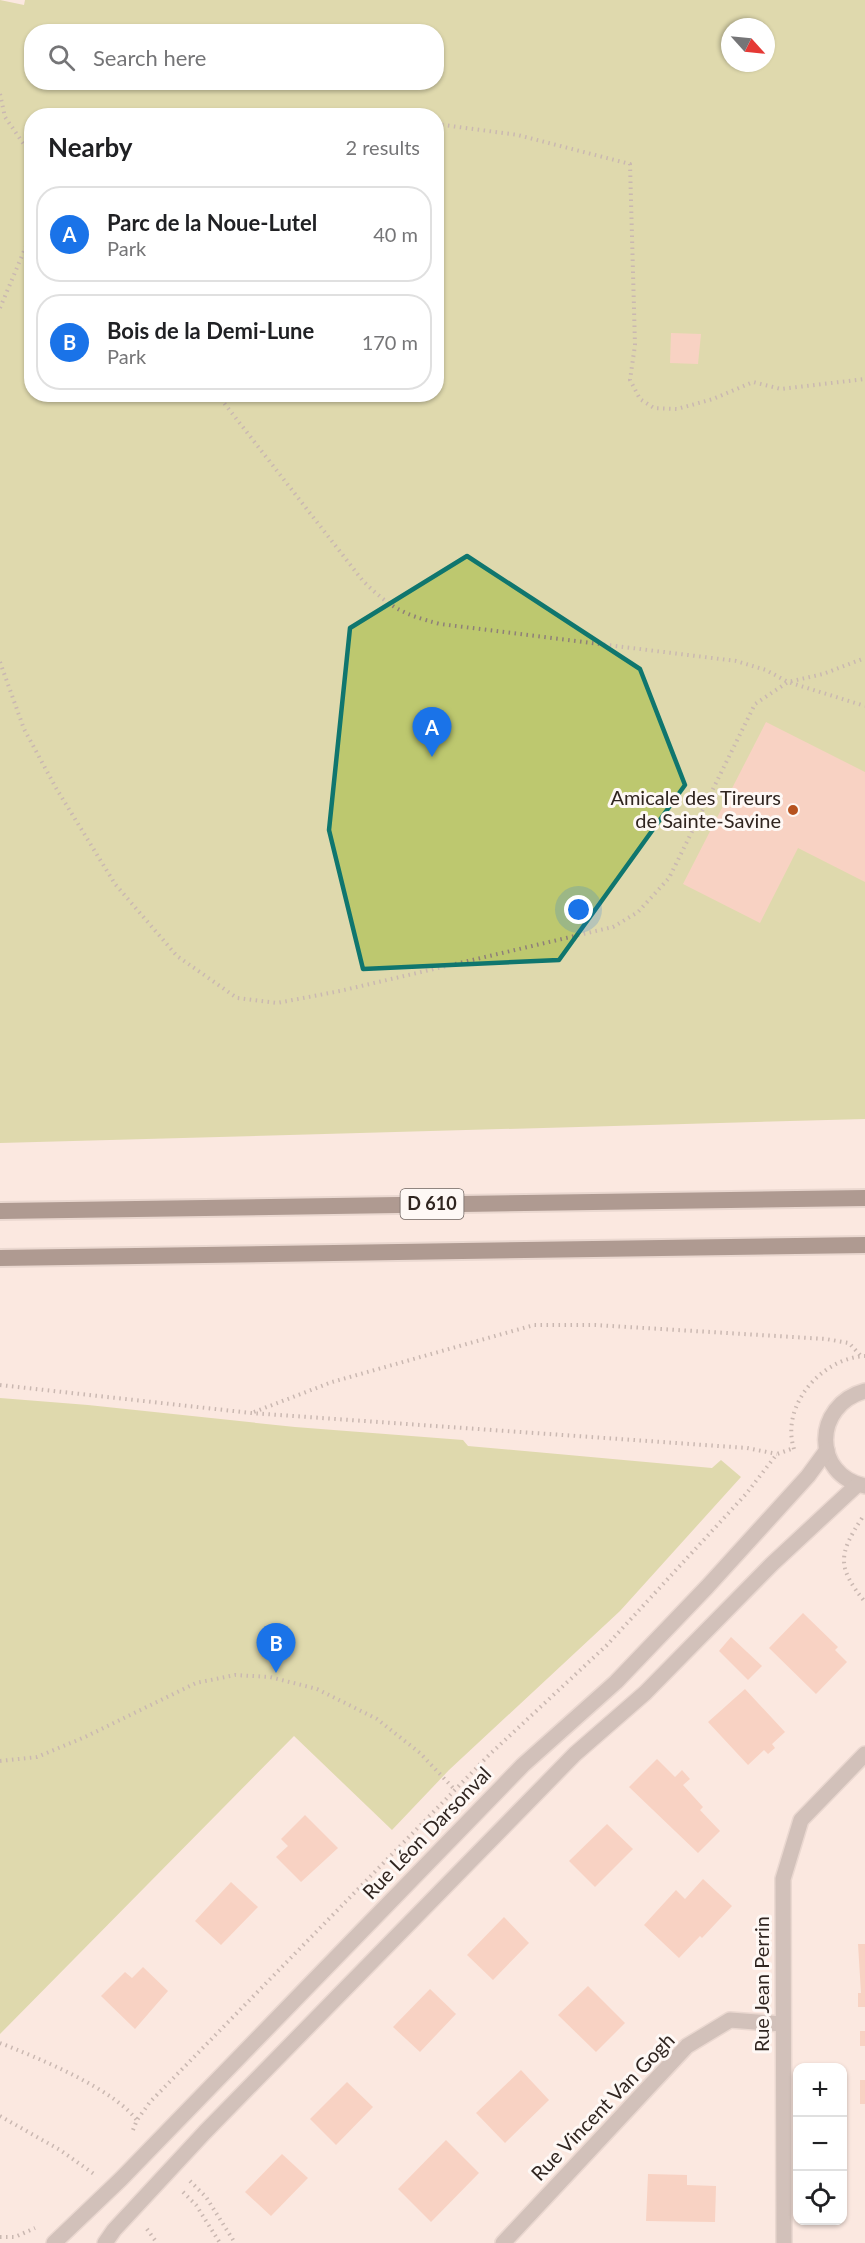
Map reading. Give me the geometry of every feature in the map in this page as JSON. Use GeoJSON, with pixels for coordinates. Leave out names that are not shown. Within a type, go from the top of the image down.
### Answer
{"type":"FeatureCollection","features":[{"type":"Feature","properties":{"kind":"highway","name":"D 610"},"geometry":{"type":"LineString","coordinates":[[0,1211],[865,1198]]}},
{"type":"Feature","properties":{"kind":"highway"},"geometry":{"type":"LineString","coordinates":[[0,1258],[865,1245]]}},
{"type":"Feature","properties":{"kind":"street"},"geometry":{"type":"LineString","coordinates":[[105,2243],[214,2124],[558,1771],[645,1693],[772,1564],[861,1485],[843,1477],[833,1465],[827,1450],[825,1434],[830,1417],[840,1403],[854,1394],[865,1391]]}},
{"type":"Feature","properties":{"kind":"street","name":"Rue Léon Darsonval"},"geometry":{"type":"LineString","coordinates":[[54,2243],[110,2190],[523,1765],[625,1673],[708,1587],[808,1476],[827,1450]]}},
{"type":"Feature","properties":{"kind":"street","name":"Rue Jean Perrin"},"geometry":{"type":"LineString","coordinates":[[784,2243],[783,1879],[801,1821],[865,1754]]}},
{"type":"Feature","properties":{"kind":"street","name":"Rue Vincent Van Gogh"},"geometry":{"type":"LineString","coordinates":[[503,2243],[687,2046],[730,2020],[782,2024]]}},
{"type":"Feature","properties":{"kind":"path"},"geometry":{"type":"LineString","coordinates":[[0,94],[5,117],[24,144]]}},
{"type":"Feature","properties":{"kind":"path"},"geometry":{"type":"LineString","coordinates":[[444,125],[518,135],[630,164],[635,345],[630,381],[640,399],[654,408],[676,409],[713,399],[753,382],[781,390],[865,379]]}},
{"type":"Feature","properties":{"kind":"path"},"geometry":{"type":"LineString","coordinates":[[0,308],[24,251]]}},
{"type":"Feature","properties":{"kind":"path"},"geometry":{"type":"LineString","coordinates":[[223,402],[363,581],[384,602],[409,616],[440,624],[736,661],[766,670],[788,682],[865,706]]}},
{"type":"Feature","properties":{"kind":"path"},"geometry":{"type":"LineString","coordinates":[[0,662],[24,729],[56,788],[115,884],[177,956],[237,998],[277,1002],[340,991],[612,927],[638,912],[669,878],[755,704],[788,682],[823,674],[865,658]]}},
{"type":"Feature","properties":{"kind":"path"},"geometry":{"type":"LineString","coordinates":[[251,1413],[332,1382],[534,1325],[595,1325],[826,1339],[849,1343],[861,1356]]}},
{"type":"Feature","properties":{"kind":"path"},"geometry":{"type":"LineString","coordinates":[[0,1385],[251,1413],[747,1448],[777,1454],[794,1448]]}},
{"type":"Feature","properties":{"kind":"path"},"geometry":{"type":"LineString","coordinates":[[130,2137],[137,2120],[150,2102],[455,1790],[607,1645],[746,1494],[777,1454]]}},
{"type":"Feature","properties":{"kind":"path"},"geometry":{"type":"LineString","coordinates":[[862,1518],[850,1536],[844,1555],[846,1576],[865,1602]]}},
{"type":"Feature","properties":{"kind":"path"},"geometry":{"type":"LineString","coordinates":[[0,1761],[37,1757],[85,1737],[196,1683],[234,1675],[270,1677],[317,1689],[378,1719],[420,1753],[455,1790]]}},
{"type":"Feature","properties":{"kind":"path"},"geometry":{"type":"LineString","coordinates":[[0,2043],[41,2059],[99,2090],[137,2120]]}},
{"type":"Feature","properties":{"kind":"path"},"geometry":{"type":"LineString","coordinates":[[0,2116],[60,2150],[94,2174],[110,2190]]}},
{"type":"Feature","properties":{"kind":"path"},"geometry":{"type":"LineString","coordinates":[[87,2180],[102,2166]]}},
{"type":"Feature","properties":{"kind":"path"},"geometry":{"type":"LineString","coordinates":[[131,2212],[157,2243]]}},
{"type":"Feature","properties":{"kind":"path"},"geometry":{"type":"LineString","coordinates":[[0,2237],[15,2236],[33,2229],[42,2222]]}},
{"type":"Feature","properties":{"kind":"highlighted area"},"geometry":{"type":"Polygon","coordinates":[[[467,556],[640,669],[685,785],[559,960],[363,969],[329,830],[350,628],[467,556]]]}},
{"type":"Feature","properties":{"kind":"green space"},"geometry":{"type":"Polygon","coordinates":[[[0,0],[24,5],[25,0],[865,0],[865,1119],[0,1143],[0,0]]]}},
{"type":"Feature","properties":{"kind":"green space"},"geometry":{"type":"Polygon","coordinates":[[[0,1398],[295,1427],[463,1440],[468,1446],[712,1468],[721,1460],[741,1477],[620,1611],[449,1770],[392,1830],[294,1736],[0,2034],[0,1398]]]}},
{"type":"Feature","properties":{"kind":"building"},"geometry":{"type":"Polygon","coordinates":[[[671,333],[701,334],[698,364],[670,363],[671,333]]]}},
{"type":"Feature","properties":{"kind":"building","name":"Amicale des Tireurs de Sainte-Savine"},"geometry":{"type":"Polygon","coordinates":[[[766,722],[865,772],[865,882],[798,848],[760,923],[683,884],[766,722]]]}},
{"type":"Feature","properties":{"kind":"building"},"geometry":{"type":"Polygon","coordinates":[[[803,1613],[838,1647],[835,1650],[847,1662],[816,1694],[769,1648],[803,1613]]]}},
{"type":"Feature","properties":{"kind":"building"},"geometry":{"type":"Polygon","coordinates":[[[731,1637],[762,1666],[748,1680],[719,1651],[731,1637]]]}},
{"type":"Feature","properties":{"kind":"building"},"geometry":{"type":"Polygon","coordinates":[[[745,1689],[785,1732],[772,1744],[775,1748],[768,1754],[764,1750],[748,1765],[708,1722],[745,1689]]]}},
{"type":"Feature","properties":{"kind":"building"},"geometry":{"type":"Polygon","coordinates":[[[657,1759],[675,1777],[682,1770],[690,1779],[683,1785],[703,1807],[700,1810],[720,1831],[698,1853],[629,1787],[657,1759]]]}},
{"type":"Feature","properties":{"kind":"building"},"geometry":{"type":"Polygon","coordinates":[[[305,1815],[338,1848],[301,1882],[276,1857],[288,1846],[281,1839],[305,1815]]]}},
{"type":"Feature","properties":{"kind":"building"},"geometry":{"type":"Polygon","coordinates":[[[607,1824],[633,1849],[595,1887],[569,1861],[607,1824]]]}},
{"type":"Feature","properties":{"kind":"building"},"geometry":{"type":"Polygon","coordinates":[[[703,1879],[732,1906],[702,1938],[700,1936],[679,1958],[644,1925],[676,1890],[685,1899],[703,1879]]]}},
{"type":"Feature","properties":{"kind":"building"},"geometry":{"type":"Polygon","coordinates":[[[231,1882],[258,1907],[221,1945],[195,1921],[231,1882]]]}},
{"type":"Feature","properties":{"kind":"building"},"geometry":{"type":"Polygon","coordinates":[[[504,1917],[529,1943],[493,1980],[467,1955],[504,1917]]]}},
{"type":"Feature","properties":{"kind":"building"},"geometry":{"type":"Polygon","coordinates":[[[858,1944],[865,1944],[865,2007],[858,2007],[858,1993],[861,1993],[858,1944]]]}},
{"type":"Feature","properties":{"kind":"building"},"geometry":{"type":"Polygon","coordinates":[[[143,1967],[168,1991],[135,2029],[101,1996],[125,1972],[132,1978],[143,1967]]]}},
{"type":"Feature","properties":{"kind":"building"},"geometry":{"type":"Polygon","coordinates":[[[588,1986],[625,2023],[596,2052],[558,2015],[588,1986]]]}},
{"type":"Feature","properties":{"kind":"building"},"geometry":{"type":"Polygon","coordinates":[[[430,1989],[456,2014],[420,2052],[393,2027],[430,1989]]]}},
{"type":"Feature","properties":{"kind":"building"},"geometry":{"type":"Polygon","coordinates":[[[860,2031],[865,2031],[865,2046],[860,2046],[860,2031]]]}},
{"type":"Feature","properties":{"kind":"building"},"geometry":{"type":"Polygon","coordinates":[[[521,2070],[549,2100],[505,2143],[476,2113],[521,2070]]]}},
{"type":"Feature","properties":{"kind":"building"},"geometry":{"type":"Polygon","coordinates":[[[860,2080],[865,2080],[865,2104],[860,2104],[860,2080]]]}},
{"type":"Feature","properties":{"kind":"building"},"geometry":{"type":"Polygon","coordinates":[[[347,2082],[373,2107],[336,2145],[310,2119],[347,2082]]]}},
{"type":"Feature","properties":{"kind":"building"},"geometry":{"type":"Polygon","coordinates":[[[446,2140],[479,2173],[431,2222],[398,2189],[446,2140]]]}},
{"type":"Feature","properties":{"kind":"building"},"geometry":{"type":"Polygon","coordinates":[[[282,2154],[308,2178],[271,2216],[245,2192],[282,2154]]]}},
{"type":"Feature","properties":{"kind":"building"},"geometry":{"type":"Polygon","coordinates":[[[648,2174],[687,2175],[687,2185],[716,2186],[715,2222],[646,2221],[648,2174]]]}},
{"type":"Feature","properties":{"kind":"place","name":"Parc de la Noue-Lutel"},"geometry":{"type":"Point","coordinates":[432,757]}},
{"type":"Feature","properties":{"kind":"place","name":"Amicale des Tireurs de Sainte-Savine"},"geometry":{"type":"Point","coordinates":[793,810]}},
{"type":"Feature","properties":{"kind":"place","name":"Bois de la Demi-Lune"},"geometry":{"type":"Point","coordinates":[276,1673]}}]}
